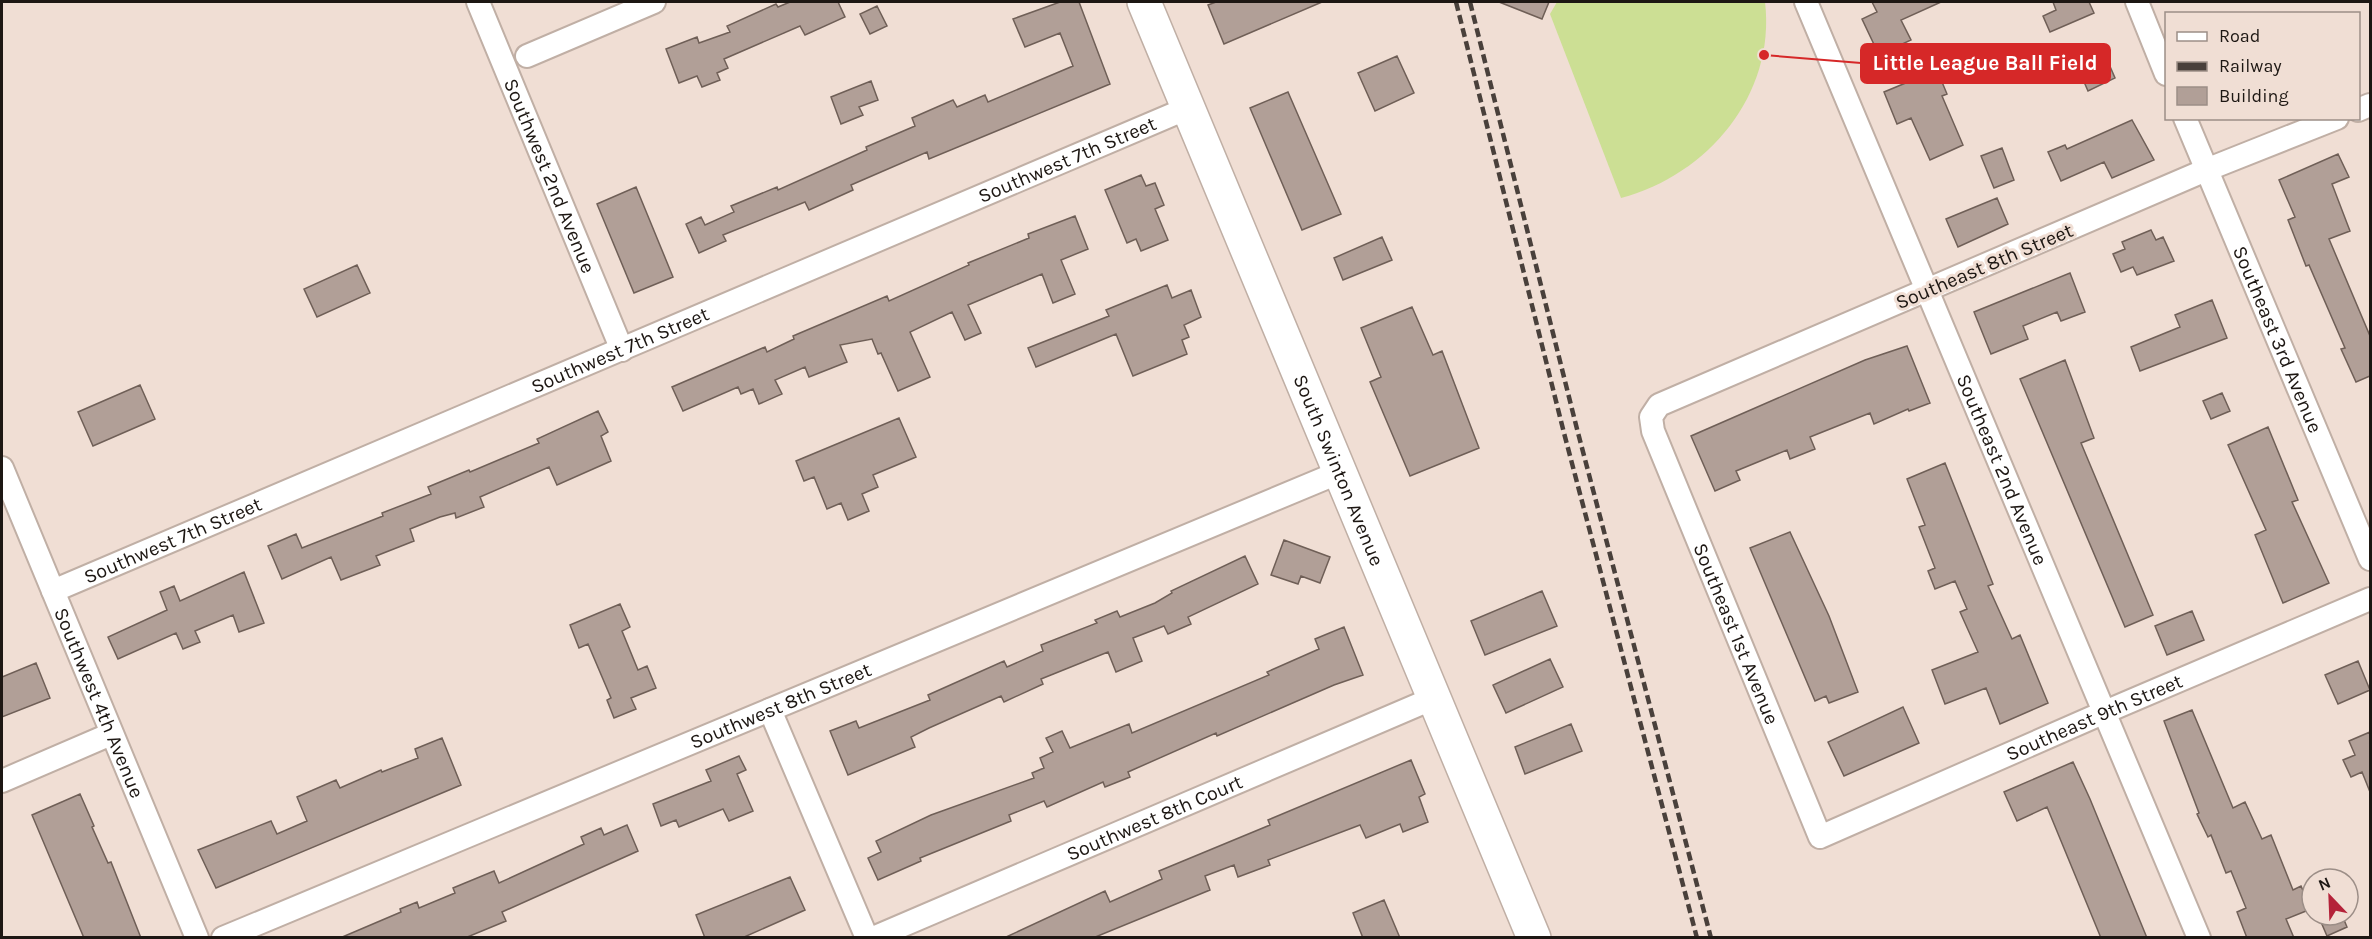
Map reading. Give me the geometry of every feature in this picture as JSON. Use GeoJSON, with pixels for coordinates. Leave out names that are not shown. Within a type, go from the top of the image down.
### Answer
{"type":"FeatureCollection","features":[{"type":"Feature","properties":{"kind":"street","name":"Southwest 2nd Avenue"},"geometry":{"type":"LineString","coordinates":[[478,2],[622,350]]}},
{"type":"Feature","properties":{"kind":"street"},"geometry":{"type":"LineString","coordinates":[[527,56],[654,2]]}},
{"type":"Feature","properties":{"kind":"street","name":"South Swinton Avenue"},"geometry":{"type":"LineString","coordinates":[[1144,2],[1534,938]]}},
{"type":"Feature","properties":{"kind":"street","name":"Southeast 2nd Avenue"},"geometry":{"type":"LineString","coordinates":[[1806,2],[2199,938]]}},
{"type":"Feature","properties":{"kind":"street"},"geometry":{"type":"LineString","coordinates":[[2136,2],[2165,72]]}},
{"type":"Feature","properties":{"kind":"street","name":"Southwest 7th Street"},"geometry":{"type":"LineString","coordinates":[[53,591],[1188,108]]}},
{"type":"Feature","properties":{"kind":"street","name":"Southeast 3rd Avenue"},"geometry":{"type":"LineString","coordinates":[[2186,120],[2370,560]]}},
{"type":"Feature","properties":{"kind":"street","name":"Southeast 8th Street"},"geometry":{"type":"LineString","coordinates":[[1653,431],[1652,417],[1659,405],[2206,170],[2332,120]]}},
{"type":"Feature","properties":{"kind":"street","name":"Southeast 1st Avenue"},"geometry":{"type":"LineString","coordinates":[[1653,431],[1820,837]]}},
{"type":"Feature","properties":{"kind":"street","name":"Southwest 4th Avenue"},"geometry":{"type":"LineString","coordinates":[[2,468],[197,938]]}},
{"type":"Feature","properties":{"kind":"street","name":"Southwest 8th Street"},"geometry":{"type":"LineString","coordinates":[[223,938],[1340,472]]}},
{"type":"Feature","properties":{"kind":"street","name":"Southeast 9th Street"},"geometry":{"type":"LineString","coordinates":[[1820,837],[2370,599]]}},
{"type":"Feature","properties":{"kind":"street","name":"Southwest 8th Court"},"geometry":{"type":"LineString","coordinates":[[873,938],[1434,698]]}},
{"type":"Feature","properties":{"kind":"street"},"geometry":{"type":"LineString","coordinates":[[770,710],[867,938]]}},
{"type":"Feature","properties":{"kind":"street"},"geometry":{"type":"LineString","coordinates":[[2,780],[111,734]]}},
{"type":"Feature","properties":{"kind":"green space"},"geometry":{"type":"Polygon","coordinates":[[[1557,2],[1765,2],[1766,36],[1759,68],[1747,98],[1730,126],[1708,150],[1682,171],[1653,187],[1621,198],[1550,14],[1557,2]]]}},
{"type":"Feature","properties":{"kind":"building"},"geometry":{"type":"Polygon","coordinates":[[[790,2],[838,2],[845,17],[805,35],[800,26],[724,59],[728,68],[717,73],[720,80],[702,87],[697,76],[679,83],[666,49],[697,37],[699,43],[730,32],[727,26],[776,4],[778,7],[790,2]]]}},
{"type":"Feature","properties":{"kind":"building"},"geometry":{"type":"Polygon","coordinates":[[[1060,2],[1079,2],[1110,84],[929,159],[927,152],[851,185],[853,190],[809,210],[805,202],[723,235],[726,241],[699,253],[686,224],[701,217],[705,225],[734,212],[731,206],[777,187],[778,190],[867,150],[866,147],[915,126],[912,118],[953,100],[957,107],[985,95],[988,102],[1073,66],[1060,33],[1025,47],[1013,19],[1060,2]]]}},
{"type":"Feature","properties":{"kind":"building"},"geometry":{"type":"Polygon","coordinates":[[[1216,2],[1322,2],[1224,44],[1208,5],[1216,2]]]}},
{"type":"Feature","properties":{"kind":"building"},"geometry":{"type":"Polygon","coordinates":[[[1499,2],[1549,2],[1542,19],[1499,2]]]}},
{"type":"Feature","properties":{"kind":"building"},"geometry":{"type":"Polygon","coordinates":[[[1872,2],[1941,2],[1901,20],[1911,40],[1879,55],[1862,19],[1877,12],[1872,2]]]}},
{"type":"Feature","properties":{"kind":"building"},"geometry":{"type":"Polygon","coordinates":[[[2053,2],[2089,2],[2094,13],[2050,32],[2043,16],[2056,10],[2053,2]]]}},
{"type":"Feature","properties":{"kind":"building"},"geometry":{"type":"Polygon","coordinates":[[[877,6],[887,26],[870,34],[860,14],[877,6]]]}},
{"type":"Feature","properties":{"kind":"building"},"geometry":{"type":"Polygon","coordinates":[[[2102,48],[2115,78],[2088,91],[2075,61],[2102,48]]]}},
{"type":"Feature","properties":{"kind":"building"},"geometry":{"type":"Polygon","coordinates":[[[1397,56],[1414,93],[1375,111],[1358,73],[1397,56]]]}},
{"type":"Feature","properties":{"kind":"building"},"geometry":{"type":"Polygon","coordinates":[[[1937,70],[1947,94],[1942,96],[1963,145],[1930,160],[1911,118],[1897,124],[1884,92],[1937,70]]]}},
{"type":"Feature","properties":{"kind":"building"},"geometry":{"type":"Polygon","coordinates":[[[871,81],[878,100],[859,107],[863,115],[841,124],[831,97],[871,81]]]}},
{"type":"Feature","properties":{"kind":"building"},"geometry":{"type":"Polygon","coordinates":[[[1288,92],[1341,214],[1302,230],[1250,108],[1288,92]]]}},
{"type":"Feature","properties":{"kind":"building"},"geometry":{"type":"Polygon","coordinates":[[[2132,120],[2154,160],[2112,178],[2104,162],[2061,181],[2048,152],[2065,145],[2067,149],[2132,120]]]}},
{"type":"Feature","properties":{"kind":"building"},"geometry":{"type":"Polygon","coordinates":[[[2002,148],[2014,180],[1994,188],[1981,156],[2002,148]]]}},
{"type":"Feature","properties":{"kind":"building"},"geometry":{"type":"Polygon","coordinates":[[[2338,154],[2349,177],[2332,184],[2350,231],[2329,239],[2370,336],[2370,376],[2356,382],[2341,349],[2345,348],[2309,265],[2306,266],[2288,220],[2295,217],[2279,180],[2338,154]]]}},
{"type":"Feature","properties":{"kind":"building"},"geometry":{"type":"Polygon","coordinates":[[[1141,175],[1146,186],[1155,183],[1164,205],[1155,209],[1168,240],[1141,251],[1136,239],[1127,243],[1105,190],[1141,175]]]}},
{"type":"Feature","properties":{"kind":"building"},"geometry":{"type":"Polygon","coordinates":[[[636,187],[673,277],[634,293],[597,204],[636,187]]]}},
{"type":"Feature","properties":{"kind":"building"},"geometry":{"type":"Polygon","coordinates":[[[1997,198],[2008,224],[1958,247],[1946,219],[1997,198]]]}},
{"type":"Feature","properties":{"kind":"building"},"geometry":{"type":"Polygon","coordinates":[[[1075,216],[1088,249],[1061,260],[1075,294],[1053,303],[1042,274],[968,305],[981,333],[965,340],[952,312],[910,332],[930,377],[898,391],[872,339],[840,345],[847,362],[809,377],[805,367],[775,380],[782,394],[759,404],[753,389],[741,394],[738,387],[683,411],[672,387],[765,347],[767,352],[794,339],[793,336],[887,296],[889,301],[969,265],[968,263],[1029,238],[1028,234],[1075,216]]]}},
{"type":"Feature","properties":{"kind":"building"},"geometry":{"type":"Polygon","coordinates":[[[2151,230],[2156,240],[2163,237],[2174,261],[2137,275],[2133,267],[2121,272],[2113,254],[2125,249],[2122,242],[2151,230]]]}},
{"type":"Feature","properties":{"kind":"building"},"geometry":{"type":"Polygon","coordinates":[[[1382,237],[1392,260],[1343,280],[1334,258],[1382,237]]]}},
{"type":"Feature","properties":{"kind":"building"},"geometry":{"type":"Polygon","coordinates":[[[357,265],[370,293],[317,317],[304,289],[357,265]]]}},
{"type":"Feature","properties":{"kind":"building"},"geometry":{"type":"Polygon","coordinates":[[[2070,273],[2085,312],[2061,321],[2057,312],[2023,326],[2028,339],[1991,354],[1974,312],[2070,273]]]}},
{"type":"Feature","properties":{"kind":"building"},"geometry":{"type":"Polygon","coordinates":[[[1167,285],[1172,298],[1191,290],[1201,317],[1184,325],[1189,337],[1182,340],[1187,354],[1133,376],[1116,334],[1036,367],[1028,348],[1109,316],[1106,310],[1167,285]]]}},
{"type":"Feature","properties":{"kind":"building"},"geometry":{"type":"Polygon","coordinates":[[[2212,300],[2227,338],[2140,371],[2131,347],[2180,327],[2175,315],[2212,300]]]}},
{"type":"Feature","properties":{"kind":"building"},"geometry":{"type":"Polygon","coordinates":[[[1412,307],[1433,355],[1442,351],[1479,448],[1410,476],[1370,382],[1381,377],[1361,328],[1412,307]]]}},
{"type":"Feature","properties":{"kind":"building"},"geometry":{"type":"Polygon","coordinates":[[[1907,346],[1930,403],[1909,411],[1908,409],[1874,424],[1870,413],[1810,437],[1815,449],[1790,459],[1787,450],[1736,471],[1740,480],[1715,491],[1691,436],[1865,360],[1907,346]]]}},
{"type":"Feature","properties":{"kind":"building"},"geometry":{"type":"Polygon","coordinates":[[[2065,360],[2094,438],[2081,443],[2153,615],[2125,627],[2020,379],[2065,360]]]}},
{"type":"Feature","properties":{"kind":"building"},"geometry":{"type":"Polygon","coordinates":[[[140,385],[155,419],[93,446],[78,412],[140,385]]]}},
{"type":"Feature","properties":{"kind":"building"},"geometry":{"type":"Polygon","coordinates":[[[2222,393],[2230,411],[2211,419],[2203,401],[2222,393]]]}},
{"type":"Feature","properties":{"kind":"building"},"geometry":{"type":"Polygon","coordinates":[[[598,411],[608,432],[601,436],[611,461],[557,485],[549,467],[480,497],[484,507],[456,518],[455,513],[440,517],[410,529],[414,541],[376,556],[380,565],[341,580],[331,557],[282,579],[268,546],[296,534],[302,548],[383,516],[382,513],[431,494],[428,487],[539,443],[537,439],[598,411]]]}},
{"type":"Feature","properties":{"kind":"building"},"geometry":{"type":"Polygon","coordinates":[[[899,418],[916,457],[873,475],[878,487],[862,494],[869,511],[848,520],[841,503],[827,509],[814,477],[804,481],[796,461],[899,418]]]}},
{"type":"Feature","properties":{"kind":"building"},"geometry":{"type":"Polygon","coordinates":[[[2268,427],[2298,500],[2292,502],[2329,583],[2283,603],[2255,535],[2266,530],[2228,445],[2268,427]]]}},
{"type":"Feature","properties":{"kind":"building"},"geometry":{"type":"Polygon","coordinates":[[[1945,463],[1993,584],[1988,586],[2012,639],[2020,635],[2048,703],[2000,724],[1986,688],[1945,704],[1932,670],[1978,652],[1960,612],[1967,609],[1955,581],[1935,589],[1928,571],[1935,568],[1919,527],[1925,525],[1907,479],[1945,463]]]}},
{"type":"Feature","properties":{"kind":"building"},"geometry":{"type":"Polygon","coordinates":[[[1790,532],[1829,616],[1858,692],[1829,703],[1826,696],[1815,701],[1750,548],[1790,532]]]}},
{"type":"Feature","properties":{"kind":"building"},"geometry":{"type":"Polygon","coordinates":[[[1284,540],[1330,557],[1320,583],[1301,576],[1298,584],[1271,575],[1284,540]]]}},
{"type":"Feature","properties":{"kind":"building"},"geometry":{"type":"Polygon","coordinates":[[[1245,556],[1258,584],[1188,617],[1191,624],[1168,634],[1164,626],[1133,638],[1142,661],[1116,672],[1108,652],[1041,679],[1043,684],[1004,702],[1001,696],[929,728],[911,737],[915,747],[848,775],[830,731],[856,721],[859,728],[930,700],[928,695],[1004,661],[1007,667],[1043,651],[1041,645],[1097,623],[1095,620],[1117,611],[1120,617],[1155,603],[1172,593],[1171,591],[1245,556]]]}},
{"type":"Feature","properties":{"kind":"building"},"geometry":{"type":"Polygon","coordinates":[[[244,572],[264,623],[239,632],[233,615],[195,631],[200,642],[183,649],[176,633],[118,659],[108,637],[167,610],[160,592],[174,586],[180,601],[244,572]]]}},
{"type":"Feature","properties":{"kind":"building"},"geometry":{"type":"Polygon","coordinates":[[[1542,591],[1557,626],[1485,655],[1471,621],[1542,591]]]}},
{"type":"Feature","properties":{"kind":"building"},"geometry":{"type":"Polygon","coordinates":[[[620,604],[630,627],[622,631],[638,670],[647,666],[656,688],[631,698],[636,709],[614,718],[607,700],[611,698],[588,644],[579,648],[570,625],[620,604]]]}},
{"type":"Feature","properties":{"kind":"building"},"geometry":{"type":"Polygon","coordinates":[[[2192,611],[2204,640],[2167,655],[2155,626],[2192,611]]]}},
{"type":"Feature","properties":{"kind":"building"},"geometry":{"type":"Polygon","coordinates":[[[1344,627],[1363,675],[1334,685],[1217,736],[1216,733],[1128,772],[1130,777],[1105,787],[1103,782],[1047,807],[1044,801],[1009,815],[1011,821],[920,858],[921,861],[878,880],[868,858],[881,852],[876,841],[931,815],[1034,778],[1032,773],[1044,768],[1040,758],[1053,752],[1046,738],[1062,731],[1070,748],[1129,724],[1132,733],[1269,675],[1267,672],[1319,649],[1315,639],[1344,627]]]}},
{"type":"Feature","properties":{"kind":"building"},"geometry":{"type":"Polygon","coordinates":[[[1550,659],[1563,687],[1506,713],[1493,685],[1550,659]]]}},
{"type":"Feature","properties":{"kind":"building"},"geometry":{"type":"Polygon","coordinates":[[[2358,661],[2370,690],[2338,704],[2325,675],[2358,661]]]}},
{"type":"Feature","properties":{"kind":"building"},"geometry":{"type":"Polygon","coordinates":[[[36,663],[50,698],[2,717],[2,677],[36,663]]]}},
{"type":"Feature","properties":{"kind":"building"},"geometry":{"type":"Polygon","coordinates":[[[1903,707],[1919,743],[1844,776],[1828,742],[1903,707]]]}},
{"type":"Feature","properties":{"kind":"building"},"geometry":{"type":"Polygon","coordinates":[[[2192,710],[2233,808],[2245,802],[2262,839],[2271,835],[2293,890],[2300,886],[2300,913],[2286,919],[2294,938],[2247,938],[2237,912],[2246,908],[2231,871],[2226,873],[2211,835],[2208,837],[2197,814],[2199,813],[2164,721],[2192,710]]]}},
{"type":"Feature","properties":{"kind":"building"},"geometry":{"type":"Polygon","coordinates":[[[1571,724],[1582,751],[1525,774],[1515,747],[1571,724]]]}},
{"type":"Feature","properties":{"kind":"building"},"geometry":{"type":"Polygon","coordinates":[[[2370,732],[2370,792],[2362,772],[2351,777],[2343,760],[2355,755],[2349,741],[2370,732]]]}},
{"type":"Feature","properties":{"kind":"building"},"geometry":{"type":"Polygon","coordinates":[[[442,738],[461,785],[216,888],[198,850],[271,821],[277,834],[307,821],[297,797],[336,780],[340,788],[381,770],[382,772],[418,758],[415,749],[442,738]]]}},
{"type":"Feature","properties":{"kind":"building"},"geometry":{"type":"Polygon","coordinates":[[[739,756],[746,770],[737,774],[753,811],[729,821],[723,809],[679,827],[676,820],[661,826],[653,804],[711,781],[706,770],[739,756]]]}},
{"type":"Feature","properties":{"kind":"building"},"geometry":{"type":"Polygon","coordinates":[[[1411,760],[1425,794],[1419,797],[1428,822],[1403,832],[1400,824],[1366,838],[1360,825],[1268,860],[1270,865],[1238,877],[1234,865],[1205,876],[1210,890],[1093,938],[1004,938],[1105,891],[1110,902],[1162,879],[1159,871],[1270,825],[1268,820],[1411,760]]]}},
{"type":"Feature","properties":{"kind":"building"},"geometry":{"type":"Polygon","coordinates":[[[2073,762],[2147,938],[2101,938],[2047,807],[2017,821],[2004,792],[2073,762]]]}},
{"type":"Feature","properties":{"kind":"building"},"geometry":{"type":"Polygon","coordinates":[[[80,794],[108,863],[111,862],[141,938],[84,938],[32,815],[80,794]]]}},
{"type":"Feature","properties":{"kind":"building"},"geometry":{"type":"Polygon","coordinates":[[[627,825],[638,851],[502,912],[506,921],[465,938],[340,938],[401,912],[400,909],[417,902],[419,908],[455,893],[453,888],[494,871],[499,883],[584,844],[581,837],[601,828],[604,835],[627,825]]]}},
{"type":"Feature","properties":{"kind":"building"},"geometry":{"type":"Polygon","coordinates":[[[790,877],[805,910],[742,938],[705,938],[696,915],[790,877]]]}},
{"type":"Feature","properties":{"kind":"building"},"geometry":{"type":"Polygon","coordinates":[[[1384,900],[1400,938],[1363,938],[1353,913],[1384,900]]]}},
{"type":"Feature","properties":{"kind":"building"},"geometry":{"type":"Polygon","coordinates":[[[2323,927],[2347,927],[2327,936],[2323,927]]]}},
{"type":"Feature","properties":{"kind":"railway"},"geometry":{"type":"LineString","coordinates":[[1456,2],[1564,433],[1697,938]]}},
{"type":"Feature","properties":{"kind":"railway"},"geometry":{"type":"LineString","coordinates":[[1470,2],[1577,429],[1711,938]]}},
{"type":"Feature","properties":{"kind":"place","name":"Little League Ball Field"},"geometry":{"type":"Point","coordinates":[1764,55]}}]}
